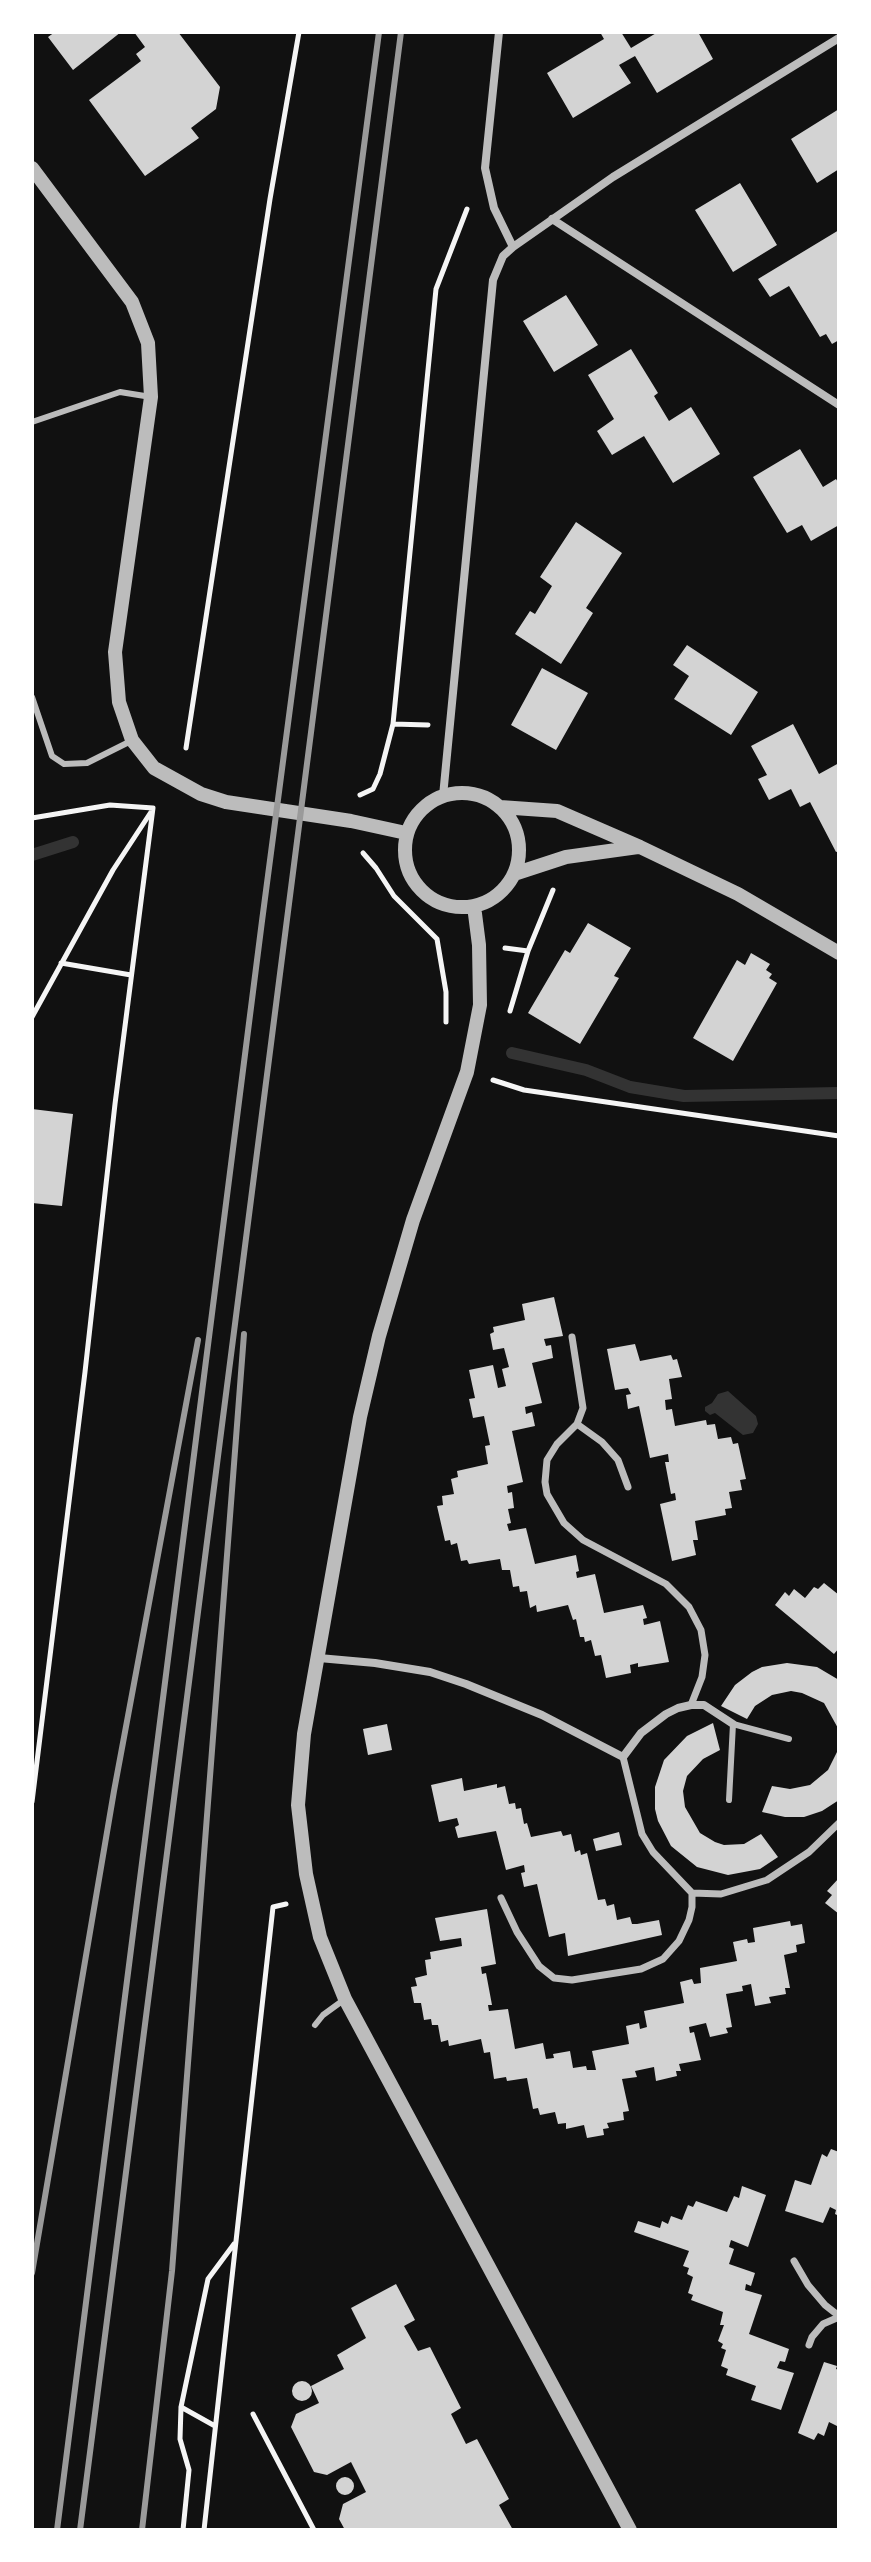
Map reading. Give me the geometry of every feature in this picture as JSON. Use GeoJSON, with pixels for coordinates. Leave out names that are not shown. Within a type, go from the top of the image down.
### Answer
{"type":"FeatureCollection","features":[{"type":"Feature","properties":{"kind":"street"},"geometry":{"type":"LineString","coordinates":[[499,32],[485,159],[489,193],[501,226],[513,247]]}},
{"type":"Feature","properties":{"kind":"street"},"geometry":{"type":"LineString","coordinates":[[443,796],[493,280],[497,267],[513,247],[613,177],[839,38]]}},
{"type":"Feature","properties":{"kind":"street"},"geometry":{"type":"LineString","coordinates":[[32,168],[132,302],[148,343],[151,397],[115,652],[119,702],[132,740],[154,768],[201,794],[237,804],[351,821],[406,833]]}},
{"type":"Feature","properties":{"kind":"street"},"geometry":{"type":"LineString","coordinates":[[552,219],[839,405]]}},
{"type":"Feature","properties":{"kind":"street"},"geometry":{"type":"LineString","coordinates":[[462,792],[483,797],[500,807],[513,823],[519,854],[514,874],[502,892],[474,906],[454,906],[435,900],[422,890],[411,874],[406,855],[406,833],[420,811],[443,796],[462,792]]}},
{"type":"Feature","properties":{"kind":"street"},"geometry":{"type":"LineString","coordinates":[[500,807],[557,811],[738,894],[839,953]]}},
{"type":"Feature","properties":{"kind":"street"},"geometry":{"type":"LineString","coordinates":[[514,874],[566,857],[640,847]]}},
{"type":"Feature","properties":{"kind":"street"},"geometry":{"type":"LineString","coordinates":[[474,906],[479,945],[480,1005],[467,1072],[413,1220],[379,1336],[360,1417],[304,1734],[298,1805],[311,1898],[320,1937],[345,1999],[630,2530]]}},
{"type":"Feature","properties":{"kind":"street"},"geometry":{"type":"LineString","coordinates":[[572,1337],[583,1408],[577,1424],[557,1444],[547,1460],[547,1494],[557,1514],[573,1532],[666,1584],[689,1607],[701,1630],[705,1655],[702,1677],[691,1705]]}},
{"type":"Feature","properties":{"kind":"street"},"geometry":{"type":"LineString","coordinates":[[577,1424],[602,1442],[618,1460],[628,1487]]}},
{"type":"Feature","properties":{"kind":"street"},"geometry":{"type":"LineString","coordinates":[[319,1658],[416,1670],[454,1680],[542,1715],[623,1757]]}},
{"type":"Feature","properties":{"kind":"street"},"geometry":{"type":"LineString","coordinates":[[733,1724],[704,1705],[678,1708],[653,1723],[631,1744],[623,1757],[642,1834],[653,1852],[692,1893],[721,1894],[767,1880],[809,1852],[839,1823]]}},
{"type":"Feature","properties":{"kind":"street"},"geometry":{"type":"LineString","coordinates":[[501,1898],[517,1932],[539,1966],[554,1978],[572,1980],[641,1969],[663,1959],[679,1941],[689,1920],[692,1893]]}},
{"type":"Feature","properties":{"kind":"street"},"geometry":{"type":"LineString","coordinates":[[794,2261],[808,2285],[839,2317],[823,2324],[809,2345]]}},
{"type":"Feature","properties":{"kind":"lane"},"geometry":{"type":"LineString","coordinates":[[32,422],[120,392],[151,397]]}},
{"type":"Feature","properties":{"kind":"lane"},"geometry":{"type":"LineString","coordinates":[[32,697],[52,756],[64,764],[87,763],[132,740]]}},
{"type":"Feature","properties":{"kind":"lane"},"geometry":{"type":"LineString","coordinates":[[729,1800],[733,1724],[789,1739]]}},
{"type":"Feature","properties":{"kind":"lane"},"geometry":{"type":"LineString","coordinates":[[315,2025],[345,1999]]}},
{"type":"Feature","properties":{"kind":"path"},"geometry":{"type":"LineString","coordinates":[[186,748],[270,199],[299,32]]}},
{"type":"Feature","properties":{"kind":"path"},"geometry":{"type":"LineString","coordinates":[[446,1026],[446,992],[437,939],[394,896],[362,852],[349,844],[354,797],[373,789],[393,724],[436,289],[469,204],[489,193]]}},
{"type":"Feature","properties":{"kind":"path"},"geometry":{"type":"LineString","coordinates":[[393,724],[449,725]]}},
{"type":"Feature","properties":{"kind":"path"},"geometry":{"type":"LineString","coordinates":[[32,818],[110,805],[153,808]]}},
{"type":"Feature","properties":{"kind":"path"},"geometry":{"type":"LineString","coordinates":[[32,1017],[113,870],[153,808]]}},
{"type":"Feature","properties":{"kind":"path"},"geometry":{"type":"LineString","coordinates":[[32,1802],[153,808]]}},
{"type":"Feature","properties":{"kind":"path"},"geometry":{"type":"LineString","coordinates":[[61,963],[132,975]]}},
{"type":"Feature","properties":{"kind":"path"},"geometry":{"type":"LineString","coordinates":[[467,1072],[524,1090],[839,1136]]}},
{"type":"Feature","properties":{"kind":"path"},"geometry":{"type":"LineString","coordinates":[[204,2530],[273,1907],[311,1898]]}},
{"type":"Feature","properties":{"kind":"path"},"geometry":{"type":"LineString","coordinates":[[183,2530],[189,2470],[180,2439],[181,2407],[208,2279],[236,2242]]}},
{"type":"Feature","properties":{"kind":"path"},"geometry":{"type":"LineString","coordinates":[[181,2407],[215,2426]]}},
{"type":"Feature","properties":{"kind":"path"},"geometry":{"type":"LineString","coordinates":[[253,2414],[314,2530]]}},
{"type":"Feature","properties":{"kind":"shaded area"},"geometry":{"type":"Polygon","coordinates":[[[728,1391],[756,1416],[758,1424],[753,1433],[743,1435],[715,1413],[710,1415],[705,1411],[705,1407],[718,1394],[728,1391]]]}},
{"type":"Feature","properties":{"kind":"building"},"geometry":{"type":"Polygon","coordinates":[[[55,32],[121,32],[73,70],[48,37],[55,32]]]}},
{"type":"Feature","properties":{"kind":"building"},"geometry":{"type":"Polygon","coordinates":[[[134,32],[178,32],[220,87],[216,109],[191,128],[199,138],[145,176],[89,100],[141,61],[136,54],[145,47],[134,32]]]}},
{"type":"Feature","properties":{"kind":"building"},"geometry":{"type":"Polygon","coordinates":[[[600,32],[621,32],[631,48],[658,32],[698,32],[713,59],[657,93],[635,56],[619,65],[631,83],[573,118],[547,73],[604,39],[600,32]]]}},
{"type":"Feature","properties":{"kind":"building"},"geometry":{"type":"Polygon","coordinates":[[[839,109],[839,169],[817,183],[791,139],[839,109]]]}},
{"type":"Feature","properties":{"kind":"building"},"geometry":{"type":"Polygon","coordinates":[[[740,183],[777,245],[733,272],[695,210],[740,183]]]}},
{"type":"Feature","properties":{"kind":"building"},"geometry":{"type":"Polygon","coordinates":[[[839,230],[839,340],[832,344],[826,334],[820,337],[789,286],[770,297],[758,279],[839,230]]]}},
{"type":"Feature","properties":{"kind":"building"},"geometry":{"type":"Polygon","coordinates":[[[566,295],[598,345],[554,372],[523,321],[566,295]]]}},
{"type":"Feature","properties":{"kind":"building"},"geometry":{"type":"Polygon","coordinates":[[[631,349],[658,393],[654,396],[669,421],[691,407],[720,454],[673,483],[644,436],[612,455],[597,431],[614,419],[588,375],[631,349]]]}},
{"type":"Feature","properties":{"kind":"building"},"geometry":{"type":"Polygon","coordinates":[[[800,449],[823,487],[836,479],[839,484],[839,525],[811,541],[802,525],[787,533],[753,477],[800,449]]]}},
{"type":"Feature","properties":{"kind":"building"},"geometry":{"type":"Polygon","coordinates":[[[576,522],[622,553],[586,608],[593,613],[561,664],[515,634],[530,611],[535,614],[552,586],[540,577],[576,522]]]}},
{"type":"Feature","properties":{"kind":"building"},"geometry":{"type":"Polygon","coordinates":[[[687,645],[758,692],[731,735],[674,699],[689,676],[673,665],[687,645]]]}},
{"type":"Feature","properties":{"kind":"building"},"geometry":{"type":"Polygon","coordinates":[[[542,668],[588,693],[556,750],[511,725],[542,668]]]}},
{"type":"Feature","properties":{"kind":"building"},"geometry":{"type":"Polygon","coordinates":[[[793,724],[819,774],[839,763],[839,851],[836,852],[810,802],[800,807],[791,789],[769,800],[758,779],[767,775],[751,746],[793,724]]]}},
{"type":"Feature","properties":{"kind":"building"},"geometry":{"type":"Polygon","coordinates":[[[588,923],[631,948],[614,976],[619,978],[580,1044],[528,1013],[565,950],[570,953],[588,923]]]}},
{"type":"Feature","properties":{"kind":"building"},"geometry":{"type":"Polygon","coordinates":[[[751,953],[770,964],[766,970],[772,974],[769,978],[777,983],[733,1061],[693,1038],[737,960],[745,965],[751,953]]]}},
{"type":"Feature","properties":{"kind":"building"},"geometry":{"type":"Polygon","coordinates":[[[32,1109],[73,1114],[62,1206],[32,1203],[32,1109]]]}},
{"type":"Feature","properties":{"kind":"building"},"geometry":{"type":"Polygon","coordinates":[[[554,1297],[563,1336],[544,1339],[546,1346],[551,1345],[553,1358],[532,1363],[542,1403],[525,1407],[526,1414],[532,1412],[535,1426],[512,1431],[523,1482],[507,1486],[508,1493],[512,1492],[514,1508],[508,1509],[511,1523],[507,1524],[509,1531],[526,1528],[535,1564],[576,1555],[577,1578],[595,1574],[604,1613],[643,1605],[647,1618],[643,1619],[644,1625],[660,1621],[669,1662],[638,1667],[638,1663],[630,1665],[631,1673],[606,1678],[601,1655],[595,1656],[591,1640],[585,1642],[584,1637],[580,1637],[576,1619],[573,1620],[568,1605],[537,1612],[536,1605],[530,1608],[527,1591],[520,1592],[519,1586],[513,1587],[510,1570],[502,1570],[500,1559],[469,1564],[467,1560],[461,1561],[457,1543],[451,1545],[450,1540],[445,1541],[437,1506],[443,1505],[442,1496],[454,1494],[451,1479],[458,1477],[457,1471],[488,1464],[485,1446],[490,1445],[484,1416],[473,1418],[469,1399],[475,1398],[469,1370],[493,1365],[498,1388],[506,1386],[502,1369],[509,1367],[504,1348],[493,1350],[490,1334],[494,1332],[493,1327],[525,1320],[522,1304],[554,1297]]]}},
{"type":"Feature","properties":{"kind":"building"},"geometry":{"type":"Polygon","coordinates":[[[635,1344],[640,1361],[671,1355],[673,1360],[677,1359],[682,1377],[669,1379],[672,1399],[665,1400],[666,1410],[672,1409],[675,1426],[706,1420],[707,1425],[715,1424],[718,1439],[731,1437],[733,1444],[738,1443],[746,1479],[740,1480],[742,1490],[729,1492],[732,1508],[725,1509],[726,1515],[695,1521],[698,1540],[693,1540],[696,1555],[672,1561],[660,1504],[676,1500],[675,1493],[671,1494],[665,1462],[669,1462],[668,1454],[650,1458],[639,1406],[628,1409],[626,1395],[631,1394],[628,1388],[615,1390],[607,1349],[635,1344]]]}},
{"type":"Feature","properties":{"kind":"building"},"geometry":{"type":"Polygon","coordinates":[[[824,1583],[839,1595],[839,1648],[834,1654],[775,1605],[785,1592],[789,1596],[794,1589],[805,1598],[814,1587],[818,1589],[824,1583]]]}},
{"type":"Feature","properties":{"kind":"building"},"geometry":{"type":"Polygon","coordinates":[[[787,1663],[817,1667],[839,1680],[839,1730],[824,1703],[802,1693],[791,1691],[772,1695],[755,1706],[747,1719],[721,1706],[735,1685],[752,1672],[787,1663]]]}},
{"type":"Feature","properties":{"kind":"building"},"geometry":{"type":"Polygon","coordinates":[[[713,1723],[720,1750],[703,1759],[687,1776],[683,1791],[685,1807],[700,1833],[715,1842],[744,1844],[761,1834],[778,1857],[760,1869],[728,1875],[697,1867],[671,1846],[658,1821],[655,1787],[664,1760],[687,1736],[713,1723]]]}},
{"type":"Feature","properties":{"kind":"building"},"geometry":{"type":"Polygon","coordinates":[[[387,1724],[392,1750],[368,1755],[363,1729],[387,1724]]]}},
{"type":"Feature","properties":{"kind":"building"},"geometry":{"type":"Polygon","coordinates":[[[839,1748],[839,1800],[822,1811],[804,1817],[762,1812],[772,1786],[790,1789],[810,1785],[828,1770],[839,1748]]]}},
{"type":"Feature","properties":{"kind":"building"},"geometry":{"type":"Polygon","coordinates":[[[462,1778],[464,1791],[497,1784],[497,1788],[505,1786],[509,1804],[515,1803],[516,1809],[521,1808],[531,1837],[561,1831],[563,1836],[571,1834],[575,1852],[580,1850],[581,1855],[587,1853],[598,1900],[605,1899],[607,1906],[614,1904],[617,1920],[630,1917],[632,1924],[637,1924],[659,1920],[662,1935],[568,1956],[565,1933],[549,1937],[537,1884],[524,1887],[521,1873],[525,1872],[524,1865],[506,1870],[496,1831],[458,1838],[455,1827],[459,1825],[457,1818],[439,1822],[431,1785],[462,1778]]]}},
{"type":"Feature","properties":{"kind":"building"},"geometry":{"type":"Polygon","coordinates":[[[619,1832],[622,1845],[596,1851],[593,1839],[619,1832]]]}},
{"type":"Feature","properties":{"kind":"building"},"geometry":{"type":"Polygon","coordinates":[[[839,1878],[839,1914],[825,1903],[832,1895],[827,1891],[839,1878]]]}},
{"type":"Feature","properties":{"kind":"building"},"geometry":{"type":"Polygon","coordinates":[[[487,1909],[496,1964],[481,1967],[482,1974],[486,1973],[492,2005],[488,2005],[489,2011],[508,2009],[515,2049],[543,2043],[546,2059],[554,2058],[553,2054],[570,2051],[573,2068],[586,2066],[587,2070],[596,2070],[592,2051],[629,2044],[626,2026],[639,2023],[640,2029],[647,2027],[644,2011],[684,2003],[680,1982],[692,1979],[694,1984],[701,1983],[700,1968],[737,1961],[733,1942],[747,1939],[748,1943],[755,1942],[753,1928],[790,1921],[791,1926],[802,1924],[805,1943],[796,1945],[797,1952],[784,1955],[790,1988],[785,1988],[786,1994],[769,1997],[771,2003],[755,2006],[751,1984],[742,1986],[743,1991],[726,1994],[732,2027],[726,2028],[728,2033],[710,2037],[706,2023],[689,2027],[690,2033],[694,2032],[701,2060],[679,2064],[681,2071],[676,2071],[677,2076],[656,2081],[654,2067],[635,2071],[637,2077],[622,2079],[629,2111],[623,2112],[624,2120],[607,2123],[609,2128],[603,2129],[604,2135],[587,2138],[584,2125],[566,2129],[566,2123],[558,2124],[555,2112],[540,2115],[538,2108],[533,2109],[527,2078],[494,2079],[490,2052],[484,2053],[481,2039],[449,2046],[448,2040],[441,2042],[438,2025],[432,2025],[431,2019],[424,2020],[421,2003],[414,2003],[411,1987],[417,1986],[415,1978],[427,1975],[425,1960],[431,1959],[430,1952],[462,1946],[461,1938],[440,1941],[435,1918],[487,1909]]]}},
{"type":"Feature","properties":{"kind":"building"},"geometry":{"type":"Polygon","coordinates":[[[831,2149],[839,2152],[839,2216],[830,2207],[823,2223],[785,2211],[795,2180],[811,2185],[822,2154],[827,2157],[831,2149]]]}},
{"type":"Feature","properties":{"kind":"building"},"geometry":{"type":"Polygon","coordinates":[[[742,2186],[766,2195],[748,2247],[731,2240],[729,2247],[734,2249],[729,2264],[755,2273],[751,2286],[746,2284],[745,2290],[762,2295],[749,2334],[789,2349],[785,2362],[780,2361],[777,2368],[794,2373],[781,2410],[751,2400],[756,2386],[726,2375],[728,2369],[721,2366],[726,2350],[721,2348],[723,2344],[718,2341],[724,2325],[720,2325],[723,2312],[691,2300],[693,2295],[688,2293],[693,2277],[687,2274],[689,2268],[683,2266],[689,2251],[634,2232],[638,2221],[660,2228],[662,2221],[668,2224],[671,2216],[682,2220],[688,2205],[693,2207],[696,2201],[727,2212],[734,2196],[739,2198],[742,2186]]]}},
{"type":"Feature","properties":{"kind":"building"},"geometry":{"type":"Polygon","coordinates":[[[396,2284],[415,2320],[404,2326],[418,2351],[430,2347],[461,2408],[451,2414],[466,2444],[477,2439],[509,2499],[499,2505],[513,2530],[345,2530],[339,2519],[343,2504],[366,2492],[351,2462],[327,2475],[314,2472],[291,2427],[296,2414],[319,2403],[311,2386],[344,2369],[337,2355],[366,2338],[351,2308],[396,2284]]]}},
{"type":"Feature","properties":{"kind":"building"},"geometry":{"type":"Polygon","coordinates":[[[824,2362],[837,2366],[839,2370],[839,2427],[829,2422],[824,2436],[818,2433],[814,2440],[798,2433],[824,2362]]]}},
{"type":"Feature","properties":{"kind":"building"},"geometry":{"type":"Polygon","coordinates":[[[302,2381],[309,2384],[312,2391],[309,2398],[302,2401],[295,2398],[292,2391],[295,2384],[302,2381]]]}},
{"type":"Feature","properties":{"kind":"building"},"geometry":{"type":"Polygon","coordinates":[[[341,2477],[349,2477],[354,2486],[352,2493],[341,2495],[336,2490],[336,2482],[341,2477]]]}},
{"type":"Feature","properties":{"kind":"waterway"},"geometry":{"type":"LineString","coordinates":[[32,855],[73,842]]}},
{"type":"Feature","properties":{"kind":"waterway"},"geometry":{"type":"LineString","coordinates":[[512,1053],[586,1070],[630,1087],[684,1096],[839,1093]]}},
{"type":"Feature","properties":{"kind":"railway"},"geometry":{"type":"LineString","coordinates":[[57,2530],[379,32]]}},
{"type":"Feature","properties":{"kind":"railway"},"geometry":{"type":"LineString","coordinates":[[80,2530],[401,32]]}},
{"type":"Feature","properties":{"kind":"railway"},"geometry":{"type":"LineString","coordinates":[[142,2530],[172,2271],[244,1334]]}},
{"type":"Feature","properties":{"kind":"railway"},"geometry":{"type":"LineString","coordinates":[[32,2273],[114,1791],[198,1340]]}}]}
